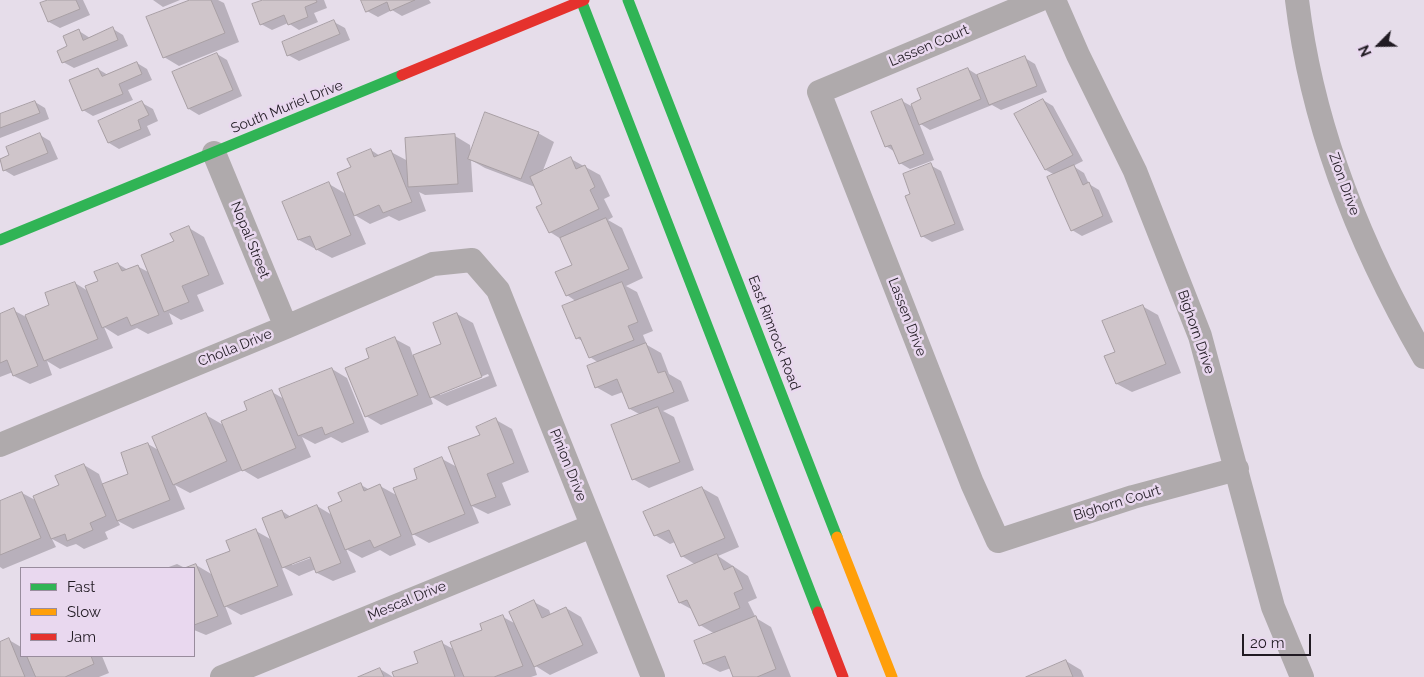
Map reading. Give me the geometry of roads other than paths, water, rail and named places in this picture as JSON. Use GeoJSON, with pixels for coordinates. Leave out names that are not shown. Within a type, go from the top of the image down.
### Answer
{"type":"FeatureCollection","features":[{"type":"Feature","properties":{"kind":"main road","name":"South Muriel Drive"},"geometry":{"type":"LineString","coordinates":[[0,240],[582,0]]}},
{"type":"Feature","properties":{"kind":"main road"},"geometry":{"type":"LineString","coordinates":[[582,0],[844,677]]}},
{"type":"Feature","properties":{"kind":"main road","name":"East Rimrock Road"},"geometry":{"type":"LineString","coordinates":[[628,0],[892,677]]}},
{"type":"Feature","properties":{"kind":"street","name":"Lassen Court"},"geometry":{"type":"LineString","coordinates":[[819,92],[1039,0]]}},
{"type":"Feature","properties":{"kind":"street","name":"Bighorn Drive"},"geometry":{"type":"LineString","coordinates":[[1054,0],[1091,82],[1135,171],[1200,336],[1273,607],[1302,677]]}},
{"type":"Feature","properties":{"kind":"street","name":"Zion Drive"},"geometry":{"type":"LineString","coordinates":[[1297,0],[1317,106],[1346,194],[1397,310],[1424,357]]}},
{"type":"Feature","properties":{"kind":"street","name":"Lassen Drive"},"geometry":{"type":"LineString","coordinates":[[819,92],[965,465],[998,541]]}},
{"type":"Feature","properties":{"kind":"street","name":"Nopal Street"},"geometry":{"type":"LineString","coordinates":[[214,153],[286,328]]}},
{"type":"Feature","properties":{"kind":"street","name":"Cholla Drive"},"geometry":{"type":"LineString","coordinates":[[0,445],[286,328],[433,264],[472,260]]}},
{"type":"Feature","properties":{"kind":"street","name":"Pinion Drive"},"geometry":{"type":"LineString","coordinates":[[472,260],[498,290],[653,677]]}},
{"type":"Feature","properties":{"kind":"street","name":"Bighorn Court"},"geometry":{"type":"LineString","coordinates":[[998,541],[1134,497],[1237,469]]}},
{"type":"Feature","properties":{"kind":"street","name":"Mescal Drive"},"geometry":{"type":"LineString","coordinates":[[222,677],[592,526]]}}]}
